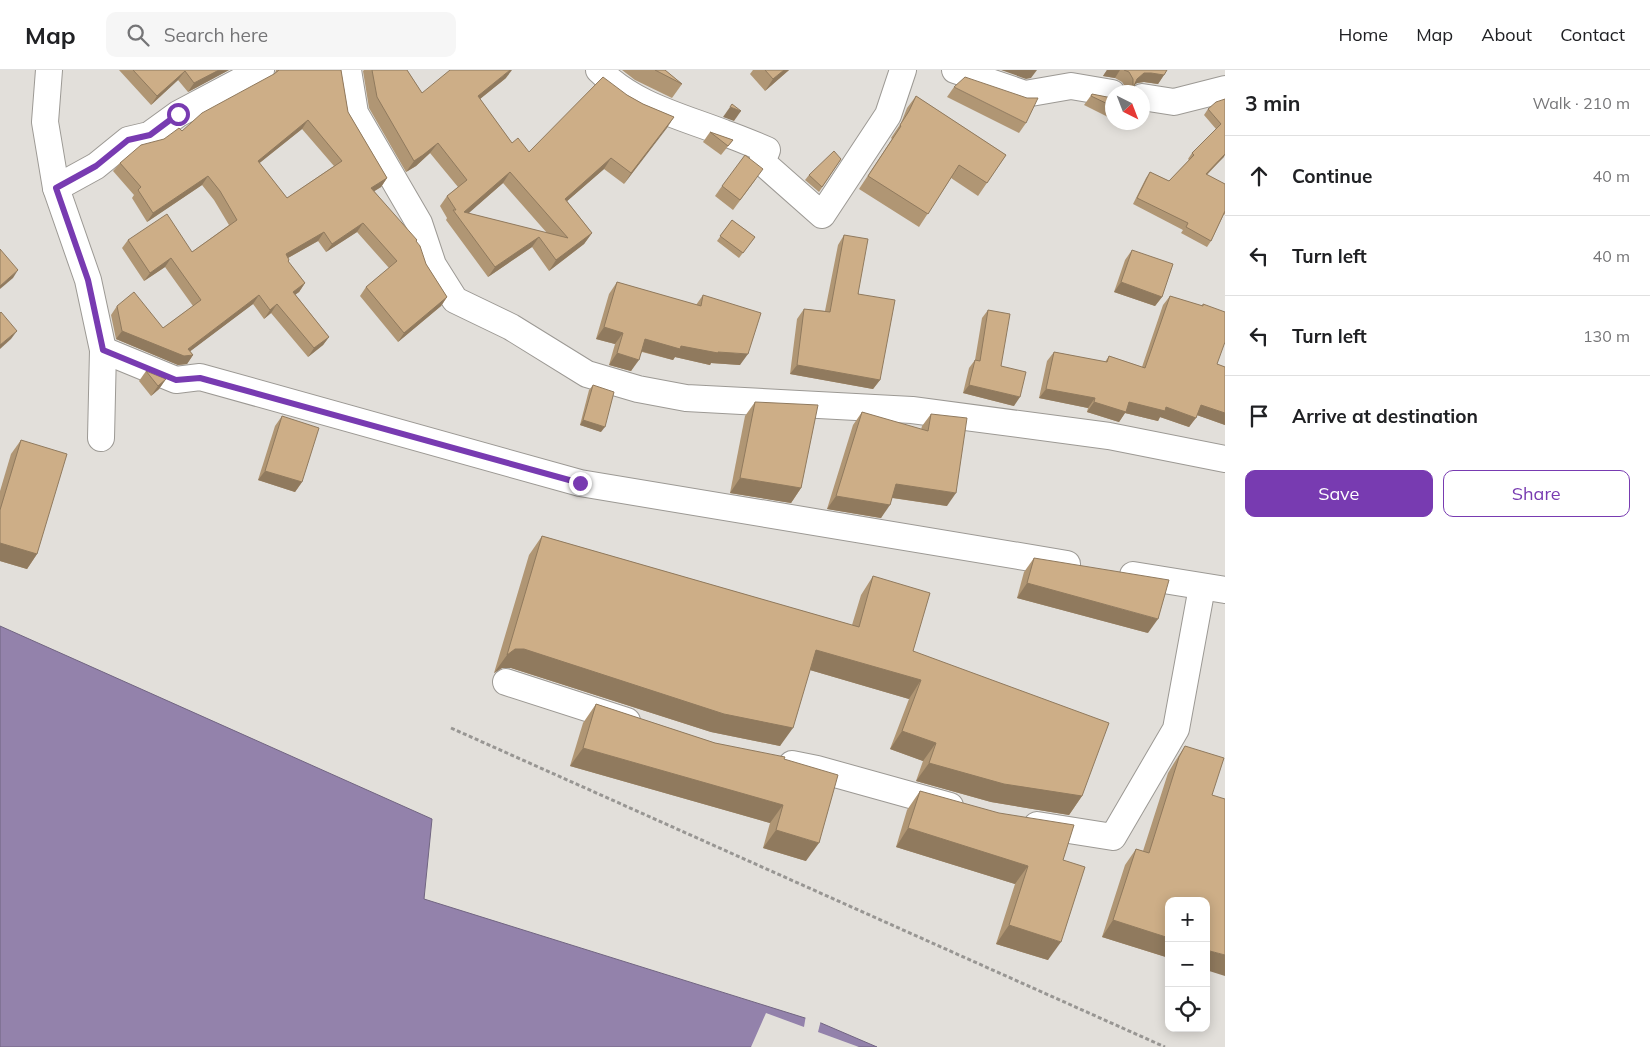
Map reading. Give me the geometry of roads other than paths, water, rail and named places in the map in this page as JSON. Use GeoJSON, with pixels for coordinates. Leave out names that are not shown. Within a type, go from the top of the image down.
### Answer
{"type":"FeatureCollection","features":[{"type":"Feature","properties":{"kind":"street"},"geometry":{"type":"LineString","coordinates":[[49,70],[45,122],[56,188],[88,280],[103,350],[101,438]]}},
{"type":"Feature","properties":{"kind":"street"},"geometry":{"type":"LineString","coordinates":[[56,188],[96,166],[128,140],[150,135],[178,114],[261,70]]}},
{"type":"Feature","properties":{"kind":"street"},"geometry":{"type":"LineString","coordinates":[[348,70],[355,113],[419,223],[433,265],[455,300],[511,327],[587,374],[638,389],[686,398],[912,410],[1109,436],[1225,460]]}},
{"type":"Feature","properties":{"kind":"street"},"geometry":{"type":"LineString","coordinates":[[599,70],[612,82],[662,111],[767,150],[762,162],[822,215],[888,115],[903,70]]}},
{"type":"Feature","properties":{"kind":"street"},"geometry":{"type":"LineString","coordinates":[[955,70],[1025,94],[1071,86],[1105,92]]}},
{"type":"Feature","properties":{"kind":"street"},"geometry":{"type":"LineString","coordinates":[[1150,98],[1174,102],[1225,89]]}},
{"type":"Feature","properties":{"kind":"street"},"geometry":{"type":"LineString","coordinates":[[103,350],[176,380],[200,378],[580,483],[1085,568]]}},
{"type":"Feature","properties":{"kind":"street"},"geometry":{"type":"LineString","coordinates":[[1017,822],[1114,837],[1176,729],[1214,589],[1115,572]]}},
{"type":"Feature","properties":{"kind":"street"},"geometry":{"type":"LineString","coordinates":[[506,682],[652,729]]}},
{"type":"Feature","properties":{"kind":"street"},"geometry":{"type":"LineString","coordinates":[[771,760],[817,769],[969,812]]}}]}
